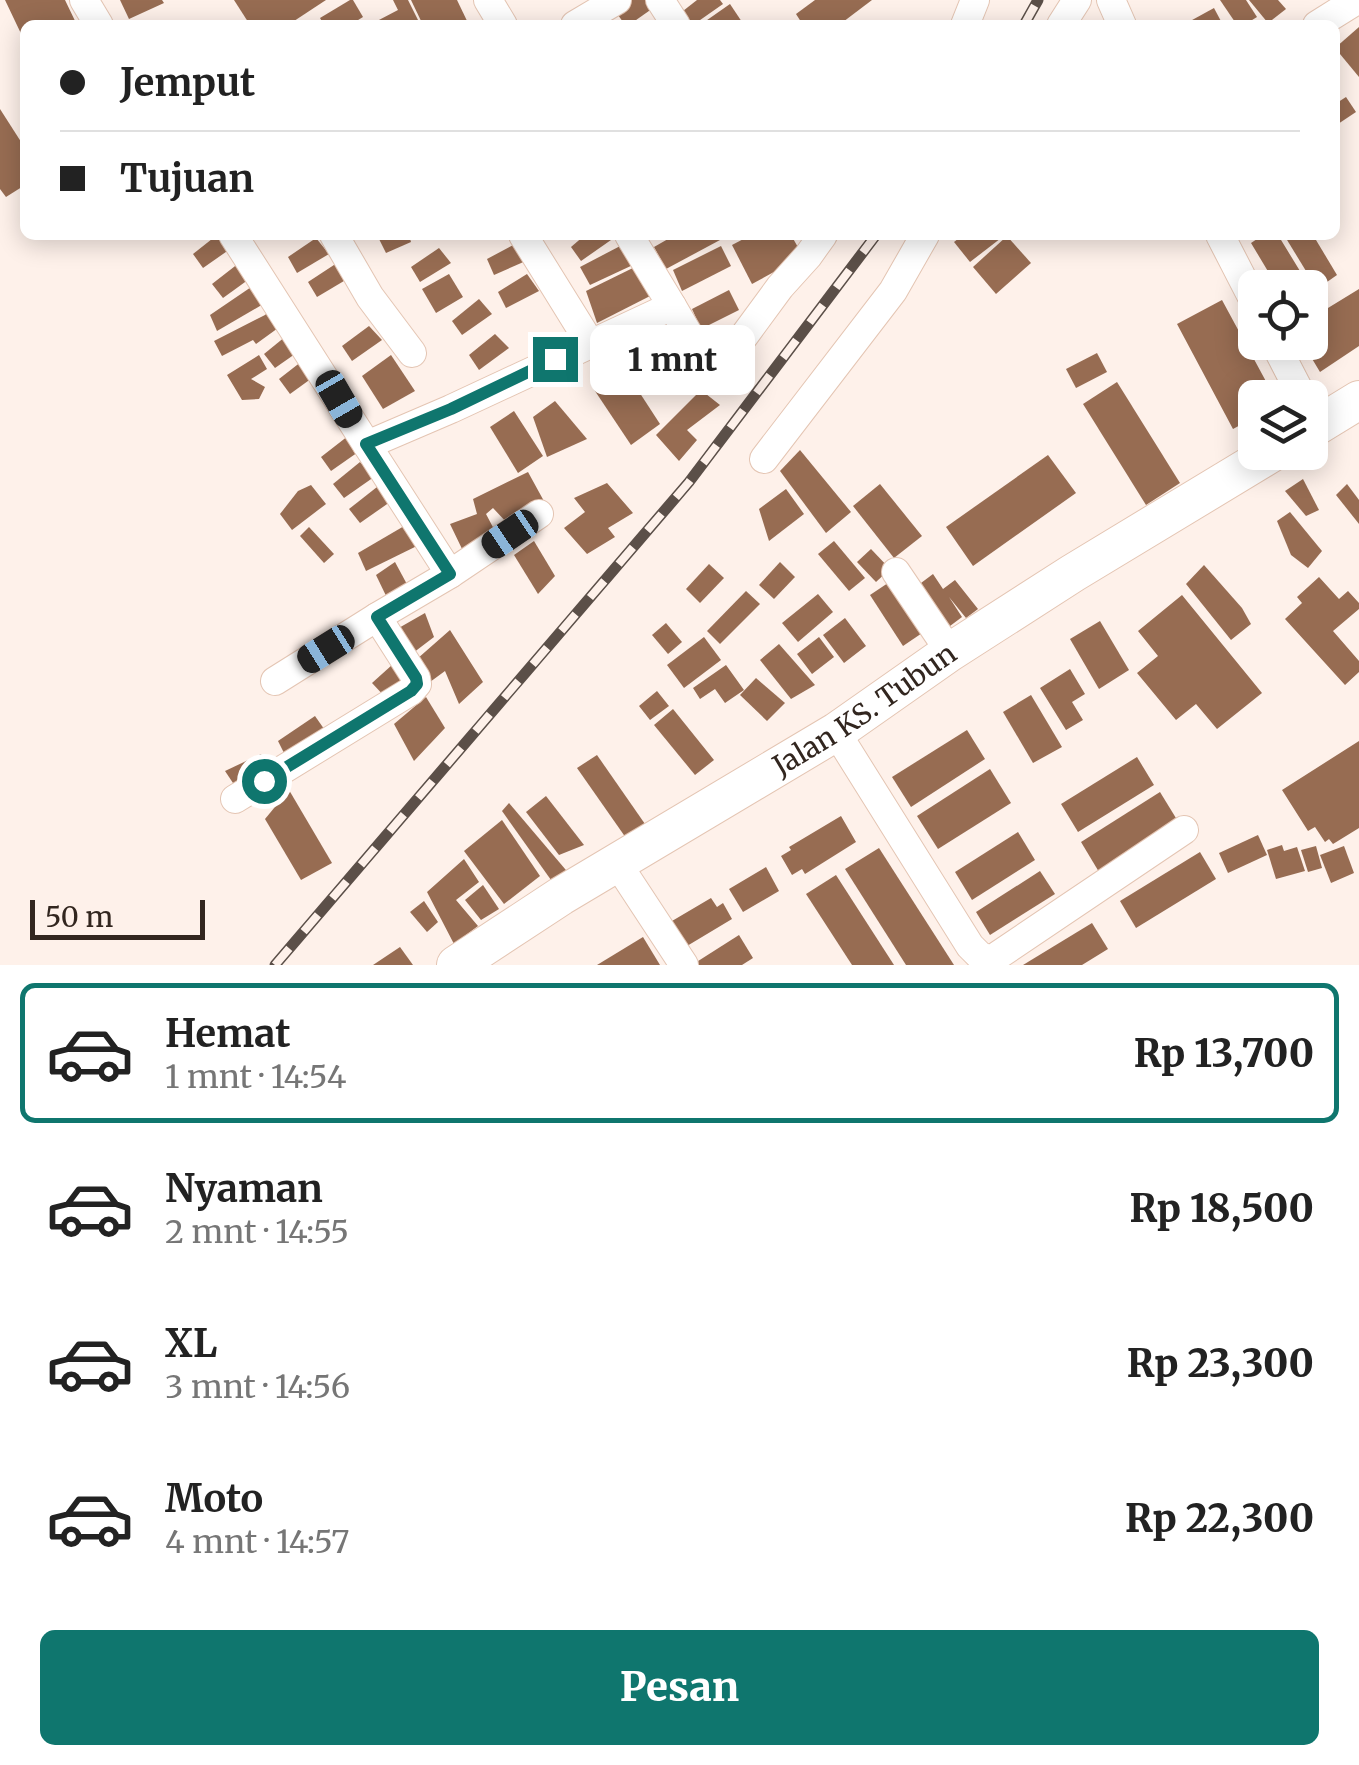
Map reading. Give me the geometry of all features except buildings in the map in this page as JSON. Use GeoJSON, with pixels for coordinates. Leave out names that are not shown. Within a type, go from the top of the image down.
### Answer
{"type":"FeatureCollection","features":[{"type":"Feature","properties":{"kind":"main road"},"geometry":{"type":"LineString","coordinates":[[1328,410],[1359,400]]}},
{"type":"Feature","properties":{"kind":"main road","name":"Jalan KS. Tubun"},"geometry":{"type":"LineString","coordinates":[[456,965],[616,862],[836,732],[950,652],[1243,470]]}},
{"type":"Feature","properties":{"kind":"street"},"geometry":{"type":"LineString","coordinates":[[583,20],[617,0]]}},
{"type":"Feature","properties":{"kind":"street"},"geometry":{"type":"LineString","coordinates":[[1325,20],[1357,0]]}},
{"type":"Feature","properties":{"kind":"street"},"geometry":{"type":"LineString","coordinates":[[236,240],[450,574]]}},
{"type":"Feature","properties":{"kind":"street"},"geometry":{"type":"LineString","coordinates":[[337,240],[370,297],[412,353]]}},
{"type":"Feature","properties":{"kind":"street"},"geometry":{"type":"LineString","coordinates":[[525,240],[590,343]]}},
{"type":"Feature","properties":{"kind":"street"},"geometry":{"type":"LineString","coordinates":[[632,240],[714,369],[722,366],[819,240]]}},
{"type":"Feature","properties":{"kind":"street"},"geometry":{"type":"LineString","coordinates":[[764,459],[893,291],[922,240]]}},
{"type":"Feature","properties":{"kind":"street"},"geometry":{"type":"LineString","coordinates":[[1223,240],[1238,270]]}},
{"type":"Feature","properties":{"kind":"street"},"geometry":{"type":"LineString","coordinates":[[366,444],[451,409],[672,306]]}},
{"type":"Feature","properties":{"kind":"street"},"geometry":{"type":"LineString","coordinates":[[275,681],[540,514]]}},
{"type":"Feature","properties":{"kind":"street"},"geometry":{"type":"LineString","coordinates":[[896,572],[950,652]]}},
{"type":"Feature","properties":{"kind":"street"},"geometry":{"type":"LineString","coordinates":[[235,800],[417,684],[377,617]]}},
{"type":"Feature","properties":{"kind":"street"},"geometry":{"type":"LineString","coordinates":[[836,732],[970,946],[991,960],[1184,830]]}},
{"type":"Feature","properties":{"kind":"street"},"geometry":{"type":"LineString","coordinates":[[616,862],[684,965]]}},
{"type":"Feature","properties":{"kind":"railway"},"geometry":{"type":"LineString","coordinates":[[1027,20],[1038,0]]}},
{"type":"Feature","properties":{"kind":"railway"},"geometry":{"type":"LineString","coordinates":[[275,965],[689,482],[872,240]]}},
{"type":"Feature","properties":{"kind":"route"},"geometry":{"type":"LineString","coordinates":[[264,781],[417,684],[377,617],[450,574],[366,444],[555,359]]}}]}
